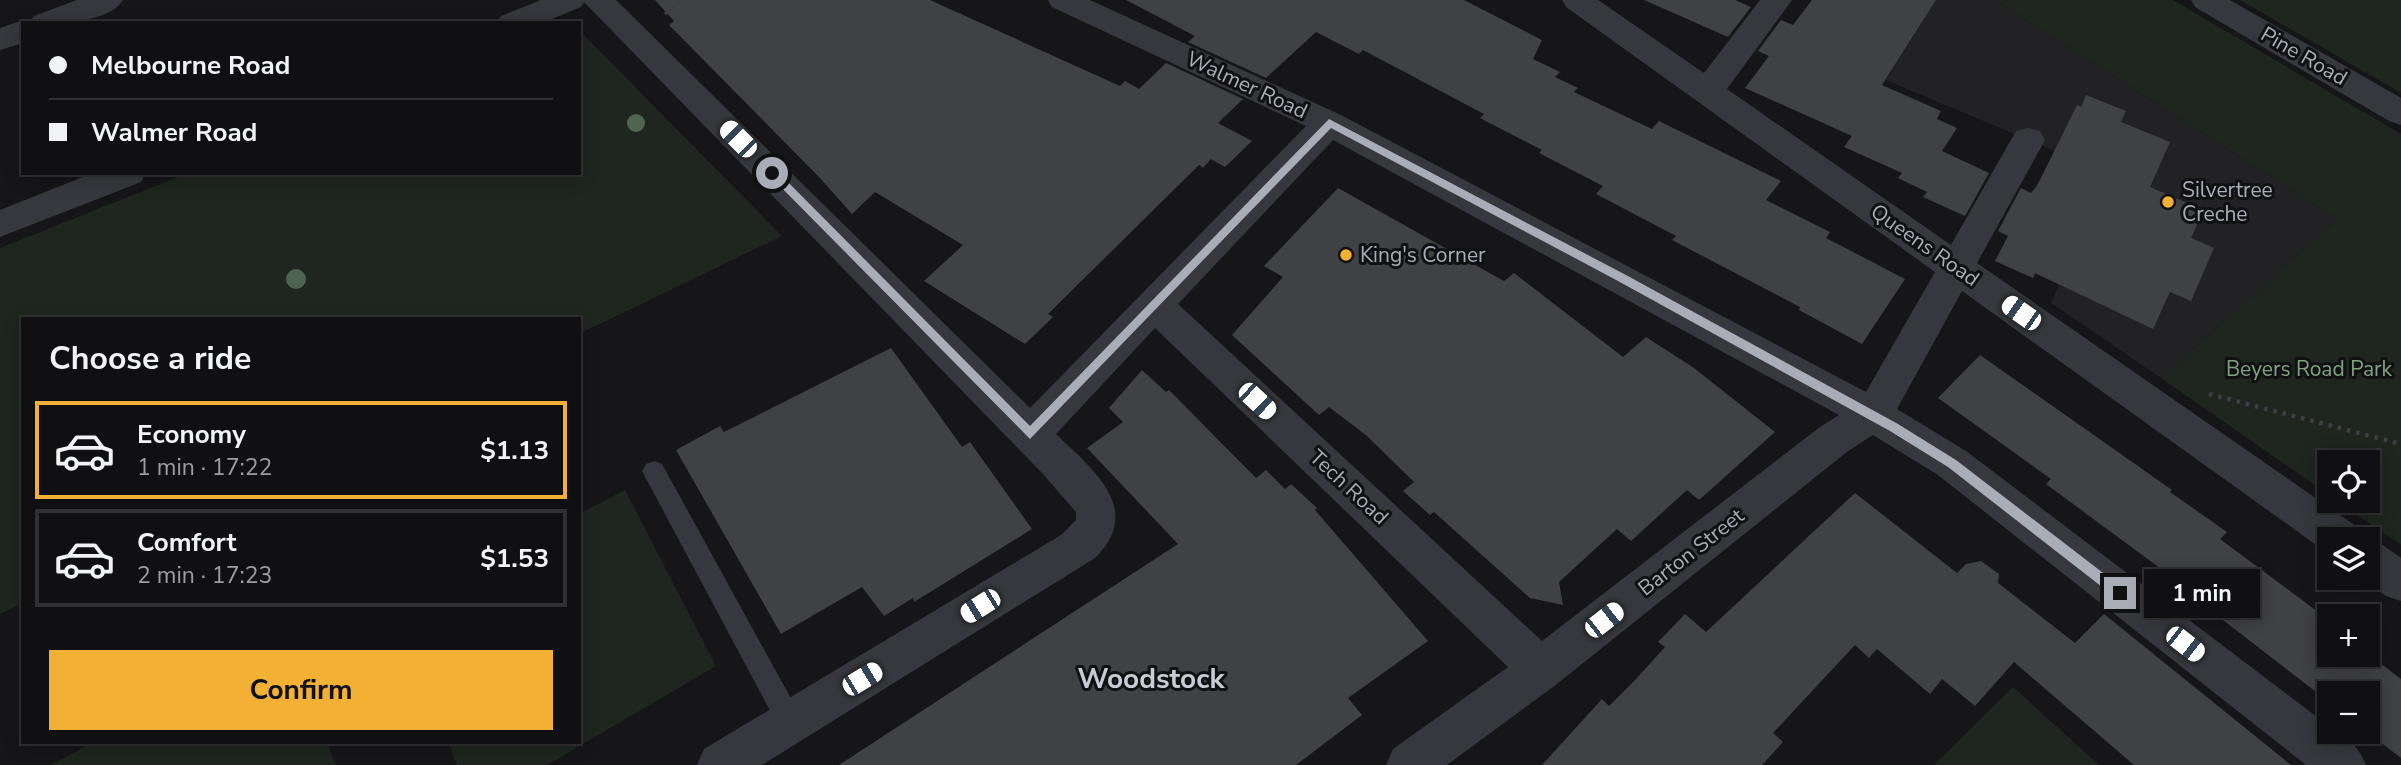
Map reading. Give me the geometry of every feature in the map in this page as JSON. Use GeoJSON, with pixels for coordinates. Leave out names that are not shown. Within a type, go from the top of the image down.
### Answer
{"type":"FeatureCollection","features":[{"type":"Feature","properties":{"kind":"street"},"geometry":{"type":"LineString","coordinates":[[50,21],[108,0]]}},
{"type":"Feature","properties":{"kind":"street"},"geometry":{"type":"LineString","coordinates":[[517,21],[569,0]]}},
{"type":"Feature","properties":{"kind":"street"},"geometry":{"type":"LineString","coordinates":[[598,0],[1030,434],[1087,496],[1096,512],[1095,526],[1088,538],[1076,548],[720,765]]}},
{"type":"Feature","properties":{"kind":"street","name":"Walmer Road"},"geometry":{"type":"LineString","coordinates":[[1063,0],[1329,123],[1634,284],[1873,415],[1952,463],[2343,765]]}},
{"type":"Feature","properties":{"kind":"street","name":"Queens Road"},"geometry":{"type":"LineString","coordinates":[[1577,0],[2324,527]]}},
{"type":"Feature","properties":{"kind":"street"},"geometry":{"type":"LineString","coordinates":[[1708,91],[1777,0]]}},
{"type":"Feature","properties":{"kind":"street","name":"Pine Road"},"geometry":{"type":"LineString","coordinates":[[2207,0],[2401,113]]}},
{"type":"Feature","properties":{"kind":"street"},"geometry":{"type":"LineString","coordinates":[[0,39],[21,32]]}},
{"type":"Feature","properties":{"kind":"street"},"geometry":{"type":"LineString","coordinates":[[1030,434],[1156,306],[1329,123]]}},
{"type":"Feature","properties":{"kind":"street"},"geometry":{"type":"LineString","coordinates":[[1873,415],[2028,140]]}},
{"type":"Feature","properties":{"kind":"street"},"geometry":{"type":"LineString","coordinates":[[0,224],[124,175]]}},
{"type":"Feature","properties":{"kind":"street","name":"Tech Road"},"geometry":{"type":"LineString","coordinates":[[1156,306],[1541,669]]}},
{"type":"Feature","properties":{"kind":"street","name":"Barton Street"},"geometry":{"type":"LineString","coordinates":[[1409,765],[1541,669],[1834,439],[1873,415]]}},
{"type":"Feature","properties":{"kind":"street"},"geometry":{"type":"LineString","coordinates":[[2380,567],[2401,582]]}},
{"type":"Feature","properties":{"kind":"lane"},"geometry":{"type":"LineString","coordinates":[[654,471],[790,722]]}},
{"type":"Feature","properties":{"kind":"path"},"geometry":{"type":"LineString","coordinates":[[2202,393],[2215,394],[2401,444]]}},
{"type":"Feature","properties":{"kind":"shaded area","name":"Silvertree Creche"},"geometry":{"type":"Polygon","coordinates":[[[1936,0],[1995,0],[2337,219],[2161,378],[2051,303],[2059,285],[2036,274],[2033,278],[1995,261],[2055,151],[1886,80],[1936,0]]]}},
{"type":"Feature","properties":{"kind":"green space","name":"Beyers Road Park"},"geometry":{"type":"Polygon","coordinates":[[[1995,0],[2173,0],[2401,134],[2401,545],[2380,531],[2380,527],[2375,527],[2354,513],[2380,513],[2380,450],[2317,450],[2317,487],[2161,378],[2337,219],[1995,0]]]}},
{"type":"Feature","properties":{"kind":"green space"},"geometry":{"type":"Polygon","coordinates":[[[2240,0],[2401,0],[2401,93],[2240,0]]]}},
{"type":"Feature","properties":{"kind":"green space"},"geometry":{"type":"Polygon","coordinates":[[[581,32],[782,236],[581,333],[581,317],[21,317],[21,604],[0,614],[0,248],[183,175],[581,175],[581,32]]]}},
{"type":"Feature","properties":{"kind":"green space"},"geometry":{"type":"Polygon","coordinates":[[[625,490],[716,666],[547,765],[457,765],[449,744],[581,744],[581,513],[625,490]]]}},
{"type":"Feature","properties":{"kind":"green space"},"geometry":{"type":"Polygon","coordinates":[[[2013,687],[2099,765],[1934,765],[2013,687]]]}},
{"type":"Feature","properties":{"kind":"green space"},"geometry":{"type":"Polygon","coordinates":[[[90,744],[328,744],[336,765],[51,765],[90,744]]]}},
{"type":"Feature","properties":{"kind":"building"},"geometry":{"type":"Polygon","coordinates":[[[655,0],[930,0],[1120,86],[1125,81],[1139,89],[1166,63],[1243,99],[1218,123],[1252,141],[1225,167],[1211,159],[1203,168],[1199,165],[1048,314],[1053,317],[1025,344],[924,281],[963,245],[875,192],[852,214],[669,25],[674,21],[655,0]]]}},
{"type":"Feature","properties":{"kind":"building"},"geometry":{"type":"Polygon","coordinates":[[[1126,0],[1464,0],[1542,40],[1533,59],[1560,72],[1555,77],[1578,88],[1574,92],[1652,129],[1659,121],[1781,181],[1766,200],[1830,232],[1826,238],[1905,279],[1862,344],[1799,310],[1800,307],[1672,240],[1676,236],[1596,194],[1603,186],[1480,118],[1484,114],[1363,50],[1359,54],[1316,32],[1266,78],[1188,42],[1195,36],[1126,0]]]}},
{"type":"Feature","properties":{"kind":"building"},"geometry":{"type":"Polygon","coordinates":[[[1644,0],[1735,0],[1751,7],[1728,37],[1644,0]]]}},
{"type":"Feature","properties":{"kind":"building"},"geometry":{"type":"Polygon","coordinates":[[[1812,0],[1936,0],[1882,85],[1941,111],[1937,119],[1957,128],[1942,151],[1989,173],[1965,216],[1923,197],[1927,192],[1898,178],[1902,173],[1844,147],[1852,136],[1745,88],[1769,56],[1758,51],[1781,20],[1793,25],[1812,0]]]}},
{"type":"Feature","properties":{"kind":"building"},"geometry":{"type":"Polygon","coordinates":[[[2086,95],[2126,111],[2121,122],[2170,142],[2150,187],[2203,210],[2191,238],[2214,248],[2191,301],[2170,292],[2153,329],[2035,273],[2033,278],[1995,261],[2008,236],[1998,231],[2021,188],[2031,193],[2037,186],[2077,105],[2081,107],[2086,95]]]}},
{"type":"Feature","properties":{"kind":"building"},"geometry":{"type":"Polygon","coordinates":[[[1338,188],[1504,281],[1514,273],[1623,357],[1646,337],[1694,368],[1775,432],[1699,500],[1687,490],[1631,541],[1617,529],[1559,582],[1563,605],[1530,598],[1434,512],[1430,515],[1403,491],[1414,482],[1367,436],[1329,407],[1319,415],[1232,335],[1283,277],[1264,266],[1338,188]]]}},
{"type":"Feature","properties":{"kind":"building"},"geometry":{"type":"Polygon","coordinates":[[[891,348],[962,447],[970,442],[1032,529],[914,602],[913,598],[884,616],[862,587],[781,634],[676,450],[720,426],[724,432],[891,348]]]}},
{"type":"Feature","properties":{"kind":"building"},"geometry":{"type":"Polygon","coordinates":[[[1980,355],[2172,490],[2170,492],[2227,532],[2220,539],[2317,611],[2317,667],[2380,667],[2380,663],[2401,679],[2401,758],[2380,742],[2380,681],[2317,681],[2317,693],[2219,617],[2222,614],[2046,484],[2051,479],[1938,398],[1980,355]]]}},
{"type":"Feature","properties":{"kind":"building"},"geometry":{"type":"Polygon","coordinates":[[[1142,370],[1166,392],[1169,390],[1256,478],[1266,470],[1285,489],[1291,484],[1317,508],[1315,510],[1428,641],[1348,698],[1362,715],[1296,765],[839,765],[1178,544],[1087,448],[1123,422],[1109,408],[1142,370]]]}},
{"type":"Feature","properties":{"kind":"building"},"geometry":{"type":"Polygon","coordinates":[[[1855,493],[1957,573],[1966,564],[1981,561],[1999,574],[1998,583],[2075,643],[2104,614],[2291,765],[2134,765],[2014,662],[1975,706],[1942,679],[1930,694],[1877,649],[1869,658],[1855,645],[1773,733],[1783,742],[1762,765],[1542,765],[1602,699],[1609,706],[1635,680],[1665,647],[1658,642],[1685,614],[1706,632],[1855,493]]]}},
{"type":"Feature","properties":{"kind":"place","name":"Silvertree Creche"},"geometry":{"type":"Point","coordinates":[2168,202]}},
{"type":"Feature","properties":{"kind":"place","name":"King's Corner"},"geometry":{"type":"Point","coordinates":[1346,255]}},
{"type":"Feature","properties":{"kind":"district","name":"Woodstock"},"geometry":{"type":"Point","coordinates":[1151,678]}},
{"type":"Feature","properties":{"kind":"route"},"geometry":{"type":"LineString","coordinates":[[772,173],[1030,434],[1156,306],[1329,123],[1873,415],[1952,463],[2120,593]]}}]}
